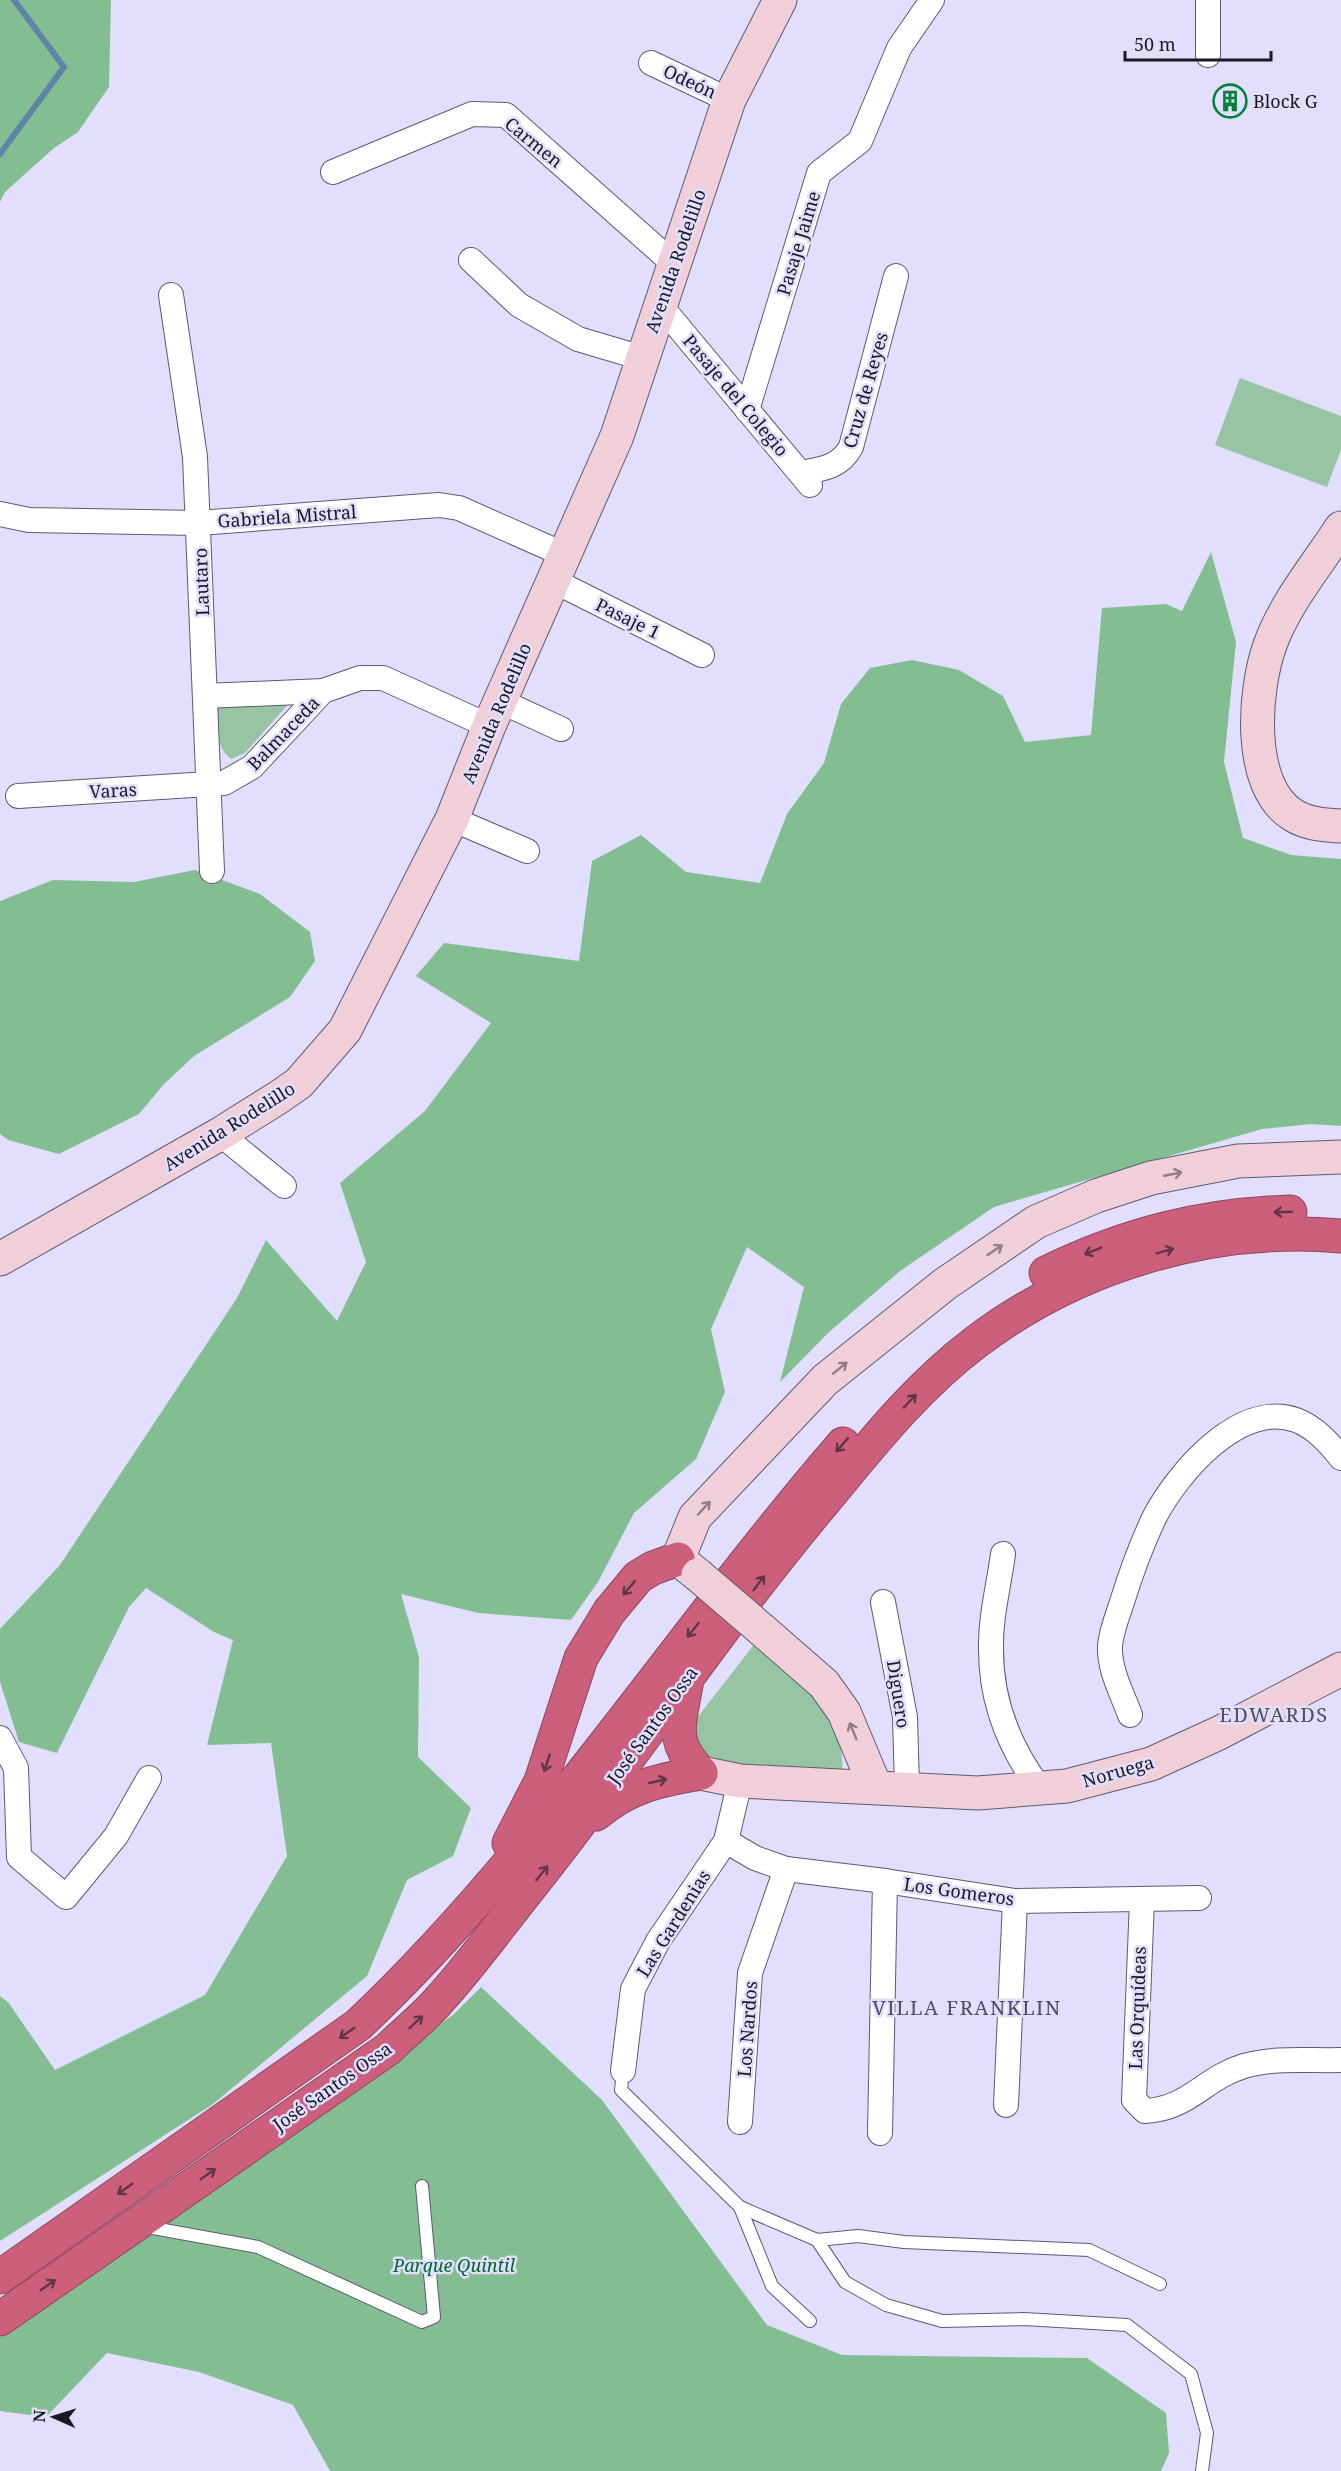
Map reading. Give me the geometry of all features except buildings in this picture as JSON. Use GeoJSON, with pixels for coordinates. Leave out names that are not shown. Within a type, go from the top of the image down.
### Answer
{"type":"FeatureCollection","features":[{"type":"Feature","properties":{"kind":"highway","name":"José Santos Ossa"},"geometry":{"type":"LineString","coordinates":[[0,2277],[358,2025],[450,1934],[538,1831],[791,1504],[887,1393],[929,1352],[1025,1284],[1092,1250],[1196,1220],[1245,1213],[1308,1211],[1341,1214]]}},
{"type":"Feature","properties":{"kind":"highway","name":"José Santos Ossa"},"geometry":{"type":"LineString","coordinates":[[0,2319],[388,2049],[439,2000],[574,1833],[688,1676],[796,1535],[893,1419],[947,1366],[1007,1320],[1074,1283],[1118,1266],[1180,1247],[1252,1236],[1289,1234],[1341,1236]]}},
{"type":"Feature","properties":{"kind":"highway"},"geometry":{"type":"LineString","coordinates":[[450,1934],[486,1883],[541,1781],[581,1658],[609,1612],[638,1577],[653,1568],[688,1567]]}},
{"type":"Feature","properties":{"kind":"highway"},"geometry":{"type":"LineString","coordinates":[[688,1676],[678,1740],[688,1761],[701,1773]]}},
{"type":"Feature","properties":{"kind":"highway"},"geometry":{"type":"LineString","coordinates":[[574,1833],[616,1797],[652,1781],[701,1773]]}},
{"type":"Feature","properties":{"kind":"street","name":"Avenida Rodelillo"},"geometry":{"type":"LineString","coordinates":[[0,1259],[220,1134],[299,1083],[345,1030],[452,819],[495,714],[617,436],[729,100],[780,0]]}},
{"type":"Feature","properties":{"kind":"street","name":"Pasaje Jaime"},"geometry":{"type":"LineString","coordinates":[[747,410],[819,173],[860,141],[899,48],[932,0]]}},
{"type":"Feature","properties":{"kind":"street"},"geometry":{"type":"LineString","coordinates":[[1208,0],[1208,55]]}},
{"type":"Feature","properties":{"kind":"street","name":"Odeón"},"geometry":{"type":"LineString","coordinates":[[651,63],[729,100]]}},
{"type":"Feature","properties":{"kind":"street","name":"Carmen"},"geometry":{"type":"LineString","coordinates":[[333,172],[472,114],[506,115],[674,264]]}},
{"type":"Feature","properties":{"kind":"street"},"geometry":{"type":"LineString","coordinates":[[471,260],[519,305],[578,339],[642,358]]}},
{"type":"Feature","properties":{"kind":"street","name":"Cruz de Reyes"},"geometry":{"type":"LineString","coordinates":[[806,479],[845,459],[851,447],[896,276]]}},
{"type":"Feature","properties":{"kind":"street","name":"Lautaro"},"geometry":{"type":"LineString","coordinates":[[171,295],[193,433],[212,871]]}},
{"type":"Feature","properties":{"kind":"street","name":"Pasaje del Colegio"},"geometry":{"type":"LineString","coordinates":[[660,305],[806,479]]}},
{"type":"Feature","properties":{"kind":"street","name":"Gabriela Mistral"},"geometry":{"type":"LineString","coordinates":[[0,514],[29,520],[198,523],[439,505],[459,508],[559,568]]}},
{"type":"Feature","properties":{"kind":"street"},"geometry":{"type":"LineString","coordinates":[[1341,528],[1285,615],[1271,643],[1260,689],[1258,728],[1263,771],[1271,791],[1281,806],[1293,815],[1309,822],[1341,826]]}},
{"type":"Feature","properties":{"kind":"street","name":"Pasaje 1"},"geometry":{"type":"LineString","coordinates":[[559,568],[702,655]]}},
{"type":"Feature","properties":{"kind":"street","name":"Balmaceda"},"geometry":{"type":"LineString","coordinates":[[205,696],[323,691],[360,678],[382,678],[495,714],[561,729]]}},
{"type":"Feature","properties":{"kind":"street","name":"Balmaceda"},"geometry":{"type":"LineString","coordinates":[[208,785],[224,783],[252,767],[323,691]]}},
{"type":"Feature","properties":{"kind":"street","name":"Varas"},"geometry":{"type":"LineString","coordinates":[[18,796],[208,785]]}},
{"type":"Feature","properties":{"kind":"street"},"geometry":{"type":"LineString","coordinates":[[452,819],[527,851]]}},
{"type":"Feature","properties":{"kind":"street"},"geometry":{"type":"LineString","coordinates":[[220,1134],[284,1186]]}},
{"type":"Feature","properties":{"kind":"street"},"geometry":{"type":"LineString","coordinates":[[874,1786],[844,1712],[824,1684],[688,1567],[695,1517],[825,1380],[945,1284],[1036,1222],[1096,1196],[1151,1178],[1238,1161],[1341,1157]]}},
{"type":"Feature","properties":{"kind":"street"},"geometry":{"type":"LineString","coordinates":[[1130,1715],[1111,1665],[1110,1644],[1128,1584],[1155,1517],[1189,1469],[1229,1431],[1268,1418],[1296,1420],[1325,1438],[1341,1458]]}},
{"type":"Feature","properties":{"kind":"street"},"geometry":{"type":"LineString","coordinates":[[1003,1554],[990,1648],[993,1691],[1020,1762],[1041,1790]]}},
{"type":"Feature","properties":{"kind":"street","name":"Diguero"},"geometry":{"type":"LineString","coordinates":[[883,1602],[905,1717],[907,1788]]}},
{"type":"Feature","properties":{"kind":"street","name":"Noruega"},"geometry":{"type":"LineString","coordinates":[[701,1773],[740,1781],[978,1793],[1041,1790],[1067,1786],[1151,1764],[1219,1733],[1341,1669]]}},
{"type":"Feature","properties":{"kind":"street"},"geometry":{"type":"LineString","coordinates":[[0,1738],[16,1768],[19,1857],[66,1897],[116,1836],[149,1778]]}},
{"type":"Feature","properties":{"kind":"street","name":"Las Gardenias"},"geometry":{"type":"LineString","coordinates":[[622,2071],[633,1989],[658,1941],[726,1841],[740,1781]]}},
{"type":"Feature","properties":{"kind":"street","name":"Los Gomeros"},"geometry":{"type":"LineString","coordinates":[[726,1841],[755,1858],[786,1869],[1016,1901],[1199,1898]]}},
{"type":"Feature","properties":{"kind":"street","name":"Los Nardos"},"geometry":{"type":"LineString","coordinates":[[741,2122],[750,1973],[786,1869]]}},
{"type":"Feature","properties":{"kind":"street"},"geometry":{"type":"LineString","coordinates":[[880,2133],[885,1881]]}},
{"type":"Feature","properties":{"kind":"street","name":"Las Orquídeas"},"geometry":{"type":"LineString","coordinates":[[1142,1900],[1134,2100],[1145,2111],[1164,2110],[1175,2106],[1210,2082],[1244,2066],[1287,2060],[1341,2060]]}},
{"type":"Feature","properties":{"kind":"street"},"geometry":{"type":"LineString","coordinates":[[1006,2105],[1016,1901]]}},
{"type":"Feature","properties":{"kind":"lane"},"geometry":{"type":"LineString","coordinates":[[622,2071],[621,2090],[741,2208],[817,2240],[858,2236],[904,2242],[1089,2250],[1160,2284]]}},
{"type":"Feature","properties":{"kind":"lane"},"geometry":{"type":"LineString","coordinates":[[135,2225],[258,2247],[422,2322],[434,2317],[422,2186]]}},
{"type":"Feature","properties":{"kind":"lane"},"geometry":{"type":"LineString","coordinates":[[741,2208],[772,2286],[810,2321]]}},
{"type":"Feature","properties":{"kind":"lane"},"geometry":{"type":"LineString","coordinates":[[817,2240],[845,2282],[886,2305],[942,2321],[1024,2319],[1127,2325],[1191,2374],[1207,2433],[1202,2471]]}},
{"type":"Feature","properties":{"kind":"green space"},"geometry":{"type":"Polygon","coordinates":[[[0,0],[111,0],[109,87],[78,132],[54,148],[5,192],[0,202],[0,0]]]}},
{"type":"Feature","properties":{"kind":"green space"},"geometry":{"type":"Polygon","coordinates":[[[1240,378],[1341,416],[1341,450],[1327,487],[1215,445],[1240,378]]]}},
{"type":"Feature","properties":{"kind":"green space"},"geometry":{"type":"Polygon","coordinates":[[[1211,552],[1236,642],[1224,762],[1243,838],[1291,855],[1341,859],[1341,1126],[1311,1124],[1262,1129],[994,1207],[900,1271],[829,1332],[780,1382],[804,1287],[747,1247],[711,1329],[725,1392],[696,1459],[634,1513],[598,1582],[571,1620],[478,1613],[401,1594],[419,1657],[418,1757],[471,1808],[453,1856],[407,1880],[367,1976],[213,2104],[0,2241],[0,1996],[8,2002],[55,2070],[205,1995],[287,1856],[271,1743],[207,1745],[233,1640],[214,1632],[146,1588],[129,1607],[57,1753],[19,1742],[0,1682],[0,1629],[60,1565],[237,1298],[266,1240],[337,1321],[366,1262],[340,1183],[425,1111],[491,1023],[416,976],[444,943],[579,961],[592,861],[641,835],[686,872],[760,883],[787,814],[824,763],[841,704],[870,668],[912,660],[959,670],[1003,696],[1025,742],[1091,735],[1102,608],[1166,604],[1182,611],[1211,552]]]}},
{"type":"Feature","properties":{"kind":"green space"},"geometry":{"type":"Polygon","coordinates":[[[292,700],[245,753],[231,759],[226,754],[218,735],[218,705],[292,700]]]}},
{"type":"Feature","properties":{"kind":"green space"},"geometry":{"type":"Polygon","coordinates":[[[195,870],[260,894],[310,932],[315,961],[290,997],[194,1056],[164,1084],[139,1114],[59,1154],[8,1140],[0,1134],[0,901],[53,880],[134,882],[195,870]]]}},
{"type":"Feature","properties":{"kind":"green space"},"geometry":{"type":"Polygon","coordinates":[[[756,1642],[801,1683],[827,1715],[836,1732],[841,1751],[842,1771],[709,1762],[686,1732],[756,1642]]]}},
{"type":"Feature","properties":{"kind":"green space","name":"Parque Quintil"},"geometry":{"type":"Polygon","coordinates":[[[481,1987],[602,2100],[767,2325],[842,2355],[1087,2358],[1166,2413],[1169,2453],[1161,2471],[330,2471],[293,2405],[199,2372],[107,2353],[46,2417],[0,2411],[0,2333],[453,2015],[481,1987]]]}},
{"type":"Feature","properties":{"kind":"waterway"},"geometry":{"type":"LineString","coordinates":[[0,154],[64,67],[14,0]]}},
{"type":"Feature","properties":{"kind":"place","name":"Block G"},"geometry":{"type":"Point","coordinates":[1230,101]}},
{"type":"Feature","properties":{"kind":"district","name":"EDWARDS"},"geometry":{"type":"Point","coordinates":[1274,1714]}},
{"type":"Feature","properties":{"kind":"district","name":"VILLA FRANKLIN"},"geometry":{"type":"Point","coordinates":[967,2007]}}]}
